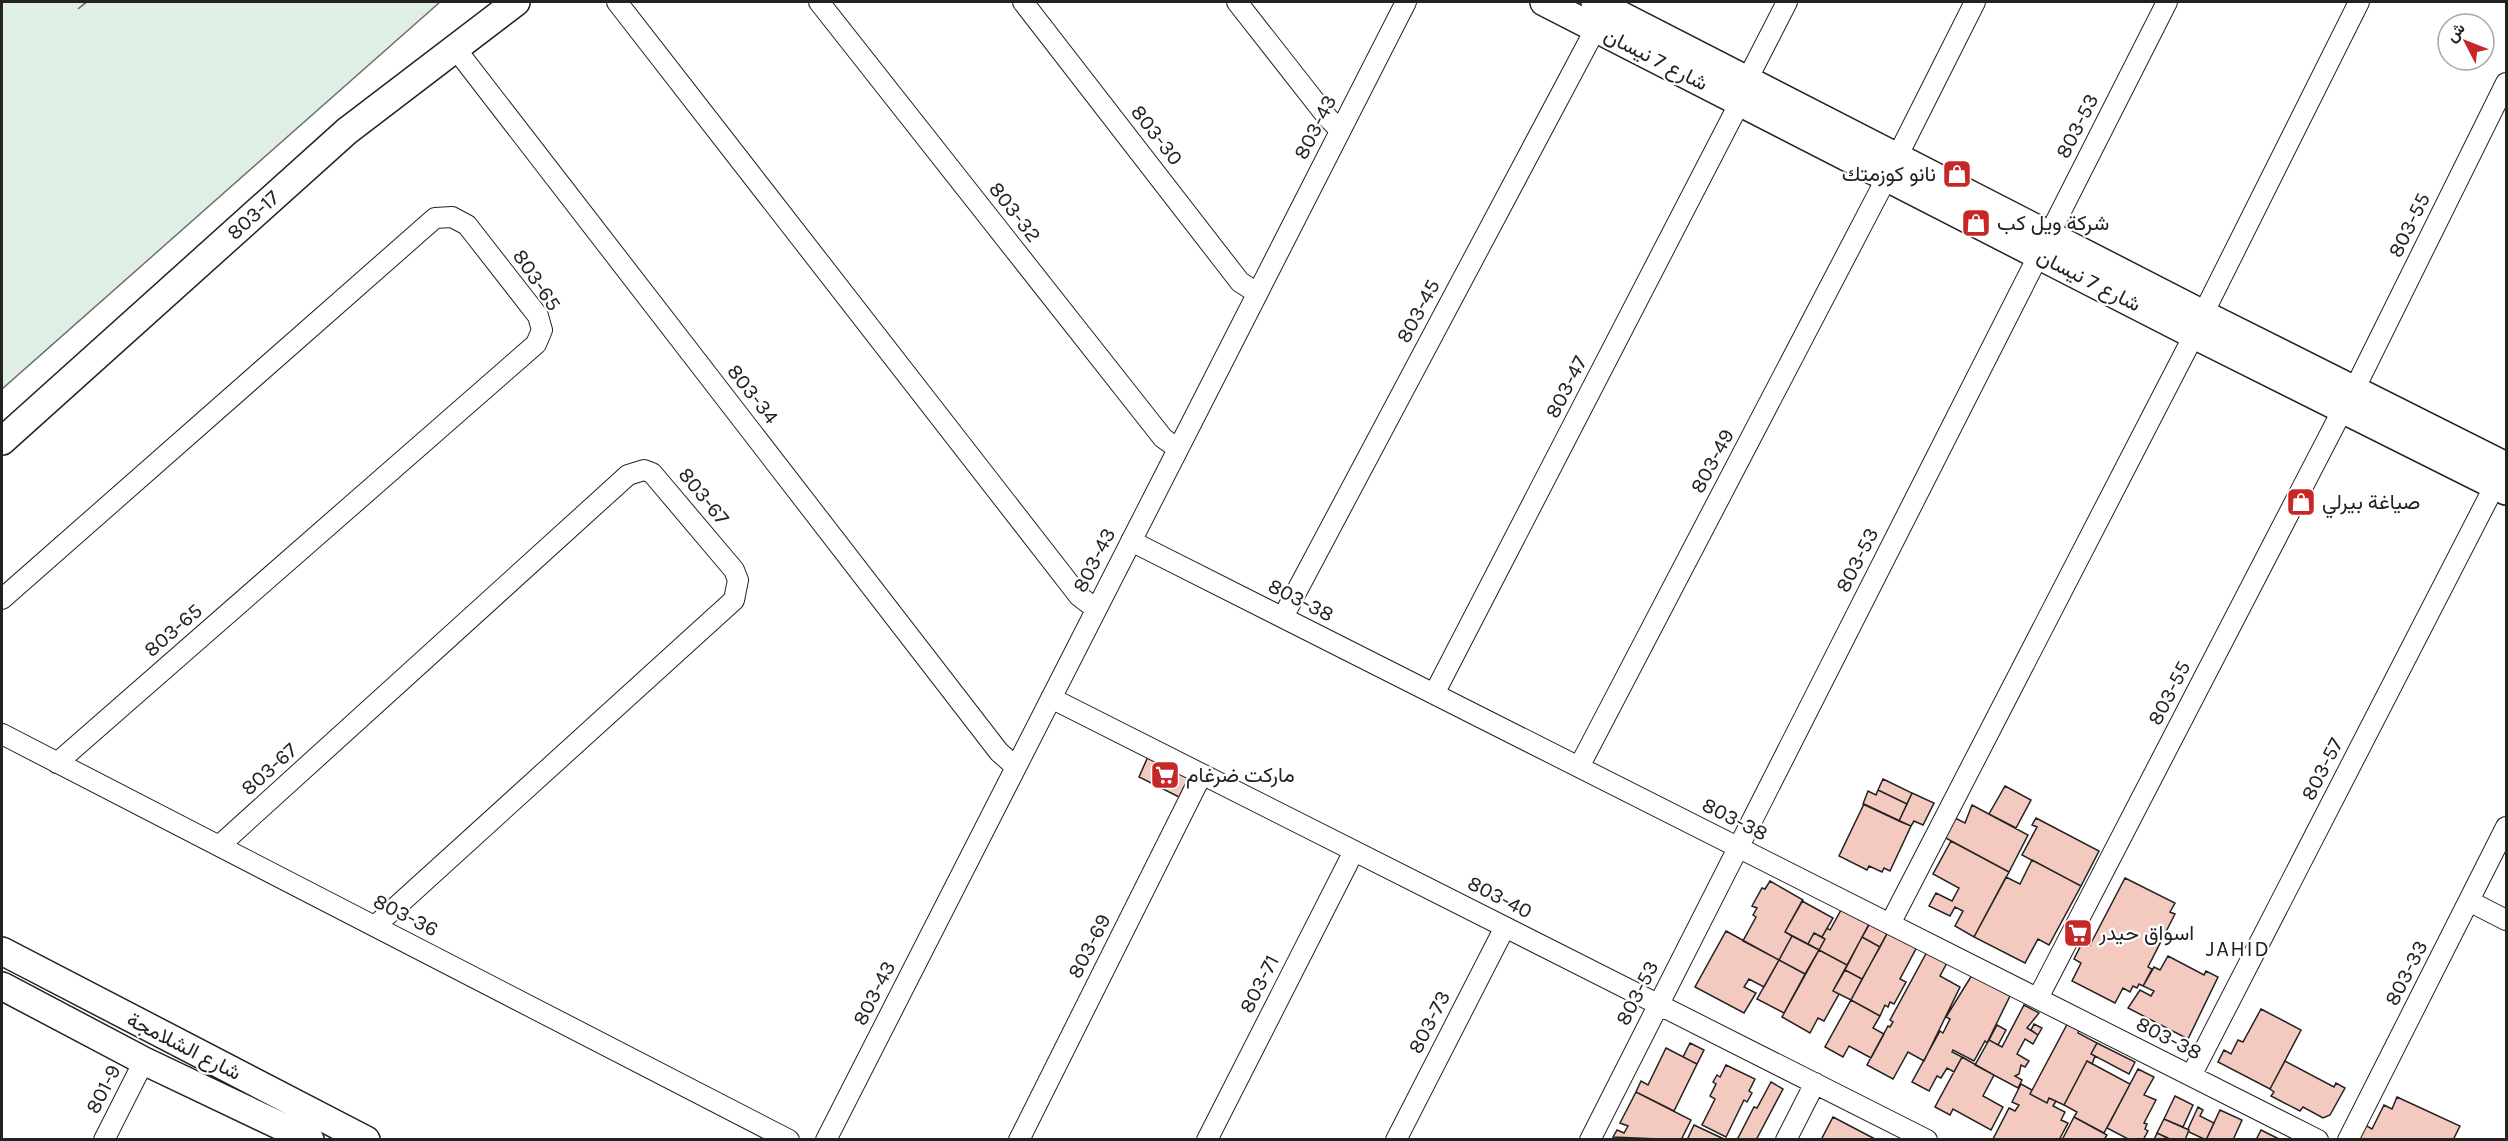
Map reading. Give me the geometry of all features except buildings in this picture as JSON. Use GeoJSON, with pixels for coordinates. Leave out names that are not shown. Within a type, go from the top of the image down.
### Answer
{"type":"FeatureCollection","features":[{"type":"Feature","properties":{"kind":"street","name":"803-17"},"geometry":{"type":"LineString","coordinates":[[2,441],[347,131],[516,2]]}},
{"type":"Feature","properties":{"kind":"street"},"geometry":{"type":"LineString","coordinates":[[617,2],[1079,596],[1096,609]]}},
{"type":"Feature","properties":{"kind":"street","name":"803-32"},"geometry":{"type":"LineString","coordinates":[[819,2],[1163,438],[1178,449]]}},
{"type":"Feature","properties":{"kind":"street","name":"803-30"},"geometry":{"type":"LineString","coordinates":[[1023,2],[1240,282],[1257,293]]}},
{"type":"Feature","properties":{"kind":"street"},"geometry":{"type":"LineString","coordinates":[[1237,2],[1328,118],[1340,130]]}},
{"type":"Feature","properties":{"kind":"street","name":"803-43"},"geometry":{"type":"LineString","coordinates":[[826,1140],[1406,2]]}},
{"type":"Feature","properties":{"kind":"street","name":"شارع 7 نيسان"},"geometry":{"type":"LineString","coordinates":[[1544,2],[1596,8],[1744,91],[1892,167],[2348,399],[2504,474]]}},
{"type":"Feature","properties":{"kind":"street","name":"803-47"},"geometry":{"type":"LineString","coordinates":[[1434,694],[1744,91],[1787,2]]}},
{"type":"Feature","properties":{"kind":"street","name":"803-49"},"geometry":{"type":"LineString","coordinates":[[1579,767],[1892,167],[1975,2]]}},
{"type":"Feature","properties":{"kind":"street","name":"803-53"},"geometry":{"type":"LineString","coordinates":[[1590,1140],[2167,2]]}},
{"type":"Feature","properties":{"kind":"street"},"geometry":{"type":"LineString","coordinates":[[1890,924],[2199,324],[2359,2]]}},
{"type":"Feature","properties":{"kind":"street","name":"803-45"},"geometry":{"type":"LineString","coordinates":[[1283,617],[1596,8]]}},
{"type":"Feature","properties":{"kind":"street","name":"803-34"},"geometry":{"type":"LineString","coordinates":[[455,48],[999,752],[1016,767]]}},
{"type":"Feature","properties":{"kind":"street","name":"803-55"},"geometry":{"type":"LineString","coordinates":[[2038,998],[2348,399],[2506,83]]}},
{"type":"Feature","properties":{"kind":"street","name":"803-65"},"geometry":{"type":"LineString","coordinates":[[2,599],[435,218],[452,217],[467,225],[541,323],[540,338],[536,344],[57,763]]}},
{"type":"Feature","properties":{"kind":"street","name":"803-67"},"geometry":{"type":"LineString","coordinates":[[219,846],[628,474],[644,470],[652,473],[734,570],[738,590],[734,600],[375,926]]}},
{"type":"Feature","properties":{"kind":"street","name":"803-57"},"geometry":{"type":"LineString","coordinates":[[2192,1076],[2504,474]]}},
{"type":"Feature","properties":{"kind":"street","name":"803-38"},"geometry":{"type":"LineString","coordinates":[[1131,541],[2318,1140]]}},
{"type":"Feature","properties":{"kind":"street","name":"803-40"},"geometry":{"type":"LineString","coordinates":[[1051,698],[1927,1140]]}},
{"type":"Feature","properties":{"kind":"street","name":"803-36"},"geometry":{"type":"LineString","coordinates":[[2,734],[789,1140]]}},
{"type":"Feature","properties":{"kind":"street","name":"803-69"},"geometry":{"type":"LineString","coordinates":[[1019,1140],[1202,774]]}},
{"type":"Feature","properties":{"kind":"street","name":"803-33"},"geometry":{"type":"LineString","coordinates":[[2348,1140],[2506,827]]}},
{"type":"Feature","properties":{"kind":"street","name":"803-71"},"geometry":{"type":"LineString","coordinates":[[1207,1140],[1354,851]]}},
{"type":"Feature","properties":{"kind":"street"},"geometry":{"type":"LineString","coordinates":[[2469,902],[2506,920]]}},
{"type":"Feature","properties":{"kind":"street","name":"803-73"},"geometry":{"type":"LineString","coordinates":[[1396,1140],[1505,927]]}},
{"type":"Feature","properties":{"kind":"street","name":"شارع الشلامجة"},"geometry":{"type":"LineString","coordinates":[[2,951],[366,1140]]}},
{"type":"Feature","properties":{"kind":"street","name":"شارع الشلامجة"},"geometry":{"type":"LineString","coordinates":[[2,986],[144,1061],[307,1139]]}},
{"type":"Feature","properties":{"kind":"street","name":"801-9"},"geometry":{"type":"LineString","coordinates":[[104,1140],[144,1061]]}},
{"type":"Feature","properties":{"kind":"street"},"geometry":{"type":"LineString","coordinates":[[1786,1140],[1815,1083]]}},
{"type":"Feature","properties":{"kind":"green space"},"geometry":{"type":"Polygon","coordinates":[[[2,2],[86,2],[78,9],[87,2],[440,2],[2,389],[2,2]]]}},
{"type":"Feature","properties":{"kind":"place","name":"نانو كوزمتك"},"geometry":{"type":"Point","coordinates":[1957,174]}},
{"type":"Feature","properties":{"kind":"place","name":"شركة ويل كب"},"geometry":{"type":"Point","coordinates":[1976,223]}},
{"type":"Feature","properties":{"kind":"place","name":"صياغة بيرلي"},"geometry":{"type":"Point","coordinates":[2301,502]}},
{"type":"Feature","properties":{"kind":"place","name":"ماركت ضرغام"},"geometry":{"type":"Point","coordinates":[1165,775]}},
{"type":"Feature","properties":{"kind":"place","name":"اسواق حيدر"},"geometry":{"type":"Point","coordinates":[2078,933]}},
{"type":"Feature","properties":{"kind":"district","name":"JAHID"},"geometry":{"type":"Point","coordinates":[2238,948]}}]}
